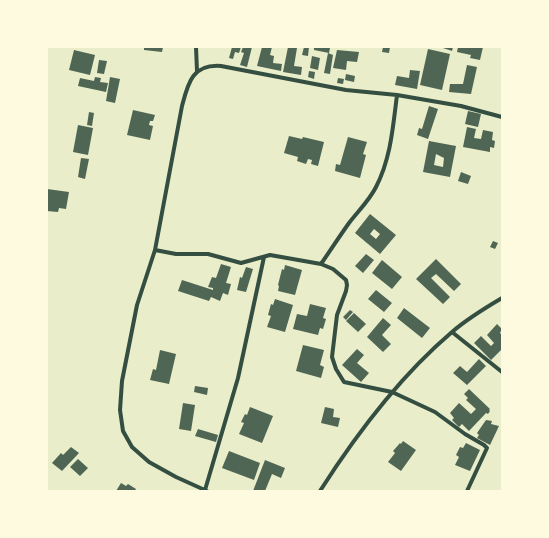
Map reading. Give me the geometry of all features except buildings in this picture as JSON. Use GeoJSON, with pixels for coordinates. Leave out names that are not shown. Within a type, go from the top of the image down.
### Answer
{"type":"FeatureCollection","features":[{"type":"Feature","properties":{"kind":"street"},"geometry":{"type":"LineString","coordinates":[[196,47],[197,71]]}},
{"type":"Feature","properties":{"kind":"street"},"geometry":{"type":"LineString","coordinates":[[264,257],[238,378],[206,490],[176,477],[149,462],[132,447],[123,431],[120,410],[122,381],[138,305],[155,250],[182,106],[188,84],[197,71],[210,65],[221,66],[346,90],[397,95],[461,106],[502,117]]}},
{"type":"Feature","properties":{"kind":"street"},"geometry":{"type":"LineString","coordinates":[[321,264],[348,224],[368,201],[376,187],[385,165],[390,144],[397,95]]}},
{"type":"Feature","properties":{"kind":"street"},"geometry":{"type":"LineString","coordinates":[[155,250],[176,254],[208,254],[241,263],[270,255],[321,264],[333,269],[341,275],[346,280],[347,284],[335,324],[332,357],[336,369],[344,382],[392,392],[434,412],[465,434],[484,445],[487,448],[467,491]]}},
{"type":"Feature","properties":{"kind":"street"},"geometry":{"type":"LineString","coordinates":[[320,491],[343,455],[408,373],[452,332],[475,314],[502,298]]}},
{"type":"Feature","properties":{"kind":"street"},"geometry":{"type":"LineString","coordinates":[[452,332],[502,372]]}}]}
